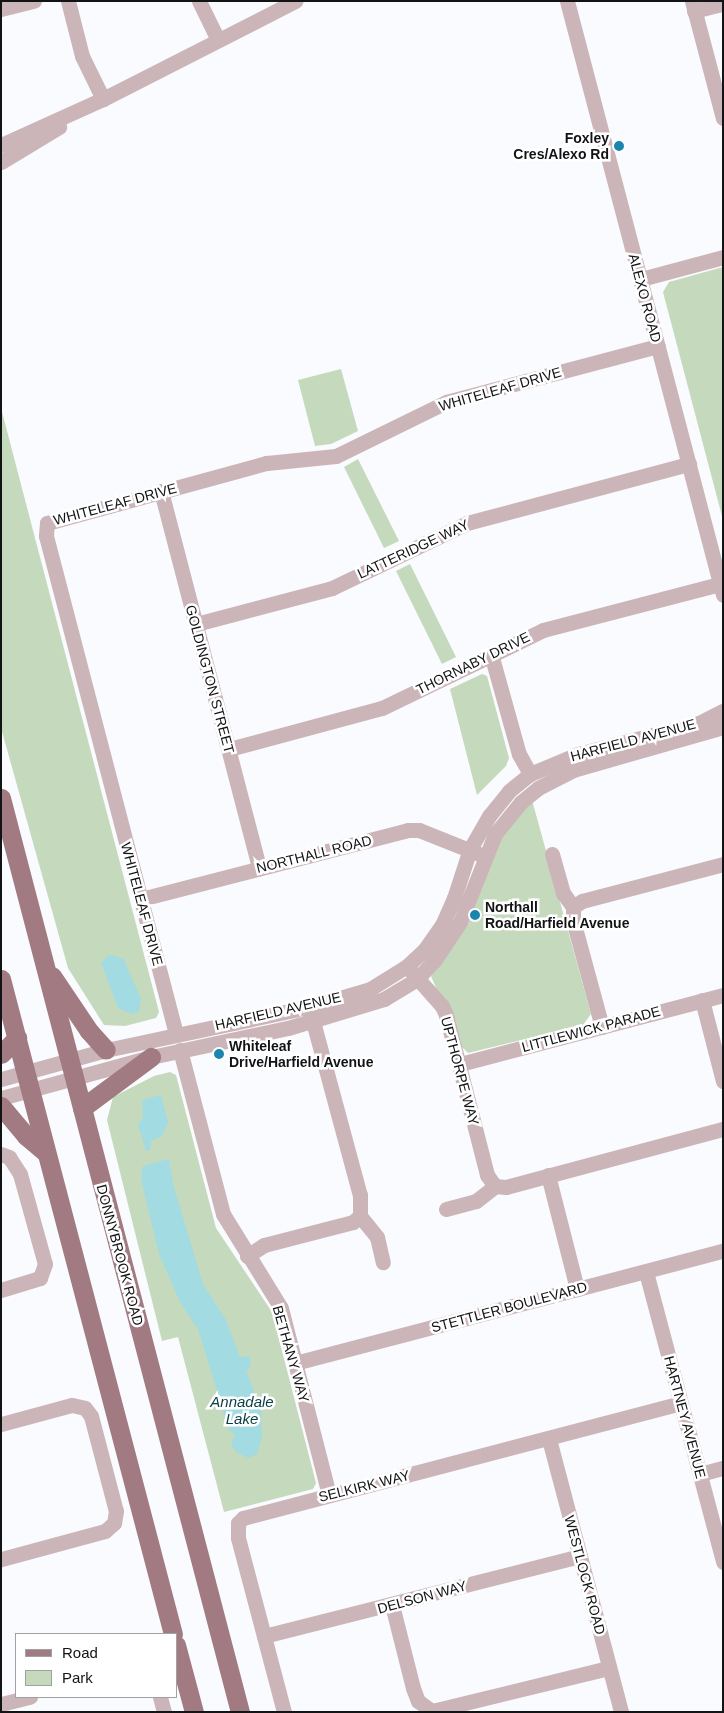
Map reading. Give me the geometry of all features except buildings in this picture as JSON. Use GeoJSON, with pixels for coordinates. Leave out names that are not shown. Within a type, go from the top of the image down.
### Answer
{"type":"FeatureCollection","features":[{"type":"Feature","properties":{"kind":"main road","name":"DONNYBROOK ROAD"},"geometry":{"type":"LineString","coordinates":[[1,798],[240,1712]]}},
{"type":"Feature","properties":{"kind":"main road"},"geometry":{"type":"LineString","coordinates":[[44,965],[89,1031],[106,1050]]}},
{"type":"Feature","properties":{"kind":"main road"},"geometry":{"type":"LineString","coordinates":[[1,979],[173,1633]]}},
{"type":"Feature","properties":{"kind":"main road"},"geometry":{"type":"LineString","coordinates":[[1,1054],[16,1038]]}},
{"type":"Feature","properties":{"kind":"main road"},"geometry":{"type":"LineString","coordinates":[[82,1108],[151,1057]]}},
{"type":"Feature","properties":{"kind":"main road"},"geometry":{"type":"LineString","coordinates":[[1,1106],[26,1136],[46,1153]]}},
{"type":"Feature","properties":{"kind":"main road"},"geometry":{"type":"LineString","coordinates":[[178,1653],[194,1712]]}},
{"type":"Feature","properties":{"kind":"street"},"geometry":{"type":"LineString","coordinates":[[1,9],[34,1]]}},
{"type":"Feature","properties":{"kind":"street"},"geometry":{"type":"LineString","coordinates":[[68,1],[82,56],[103,99]]}},
{"type":"Feature","properties":{"kind":"street"},"geometry":{"type":"LineString","coordinates":[[199,1],[218,40]]}},
{"type":"Feature","properties":{"kind":"street"},"geometry":{"type":"LineString","coordinates":[[1,145],[103,99],[295,1]]}},
{"type":"Feature","properties":{"kind":"street","name":"ALEXO ROAD"},"geometry":{"type":"LineString","coordinates":[[567,1],[690,464],[721,590]]}},
{"type":"Feature","properties":{"kind":"street"},"geometry":{"type":"LineString","coordinates":[[723,4],[693,6],[723,118]]}},
{"type":"Feature","properties":{"kind":"street"},"geometry":{"type":"LineString","coordinates":[[1,162],[103,99]]}},
{"type":"Feature","properties":{"kind":"street"},"geometry":{"type":"LineString","coordinates":[[641,279],[723,257]]}},
{"type":"Feature","properties":{"kind":"street","name":"WHITELEAF DRIVE"},"geometry":{"type":"LineString","coordinates":[[176,1034],[45,529],[47,523],[58,517],[267,463],[336,456],[446,402],[658,346]]}},
{"type":"Feature","properties":{"kind":"street","name":"LATTERIDGE WAY"},"geometry":{"type":"LineString","coordinates":[[196,624],[332,588],[467,523],[690,464]]}},
{"type":"Feature","properties":{"kind":"street","name":"GOLDINGTON STREET"},"geometry":{"type":"LineString","coordinates":[[161,491],[259,868]]}},
{"type":"Feature","properties":{"kind":"street","name":"THORNABY DRIVE"},"geometry":{"type":"LineString","coordinates":[[229,749],[382,708],[543,630],[721,590]]}},
{"type":"Feature","properties":{"kind":"street"},"geometry":{"type":"LineString","coordinates":[[492,654],[519,754],[530,774]]}},
{"type":"Feature","properties":{"kind":"street","name":"HARFIELD AVENUE"},"geometry":{"type":"LineString","coordinates":[[71,1069],[151,1057],[180,1050],[311,1014],[370,989],[407,966],[442,925],[470,850],[499,804],[530,774],[578,754],[699,723],[723,711]]}},
{"type":"Feature","properties":{"kind":"street","name":"HARFIELD AVENUE"},"geometry":{"type":"LineString","coordinates":[[71,1069],[106,1050],[176,1034],[311,1014],[378,1001],[417,979],[449,941],[484,856],[504,820],[521,802],[549,781],[573,770],[723,727]]}},
{"type":"Feature","properties":{"kind":"street","name":"NORTHALL ROAD"},"geometry":{"type":"LineString","coordinates":[[141,899],[408,830],[419,830],[484,856]]}},
{"type":"Feature","properties":{"kind":"street"},"geometry":{"type":"LineString","coordinates":[[552,854],[563,893],[573,907],[572,920],[602,1027]]}},
{"type":"Feature","properties":{"kind":"street"},"geometry":{"type":"LineString","coordinates":[[573,907],[582,901],[723,864]]}},
{"type":"Feature","properties":{"kind":"street","name":"UPTHORPE WAY"},"geometry":{"type":"LineString","coordinates":[[407,966],[442,1006],[460,1064],[487,1175],[495,1186]]}},
{"type":"Feature","properties":{"kind":"street","name":"LITTLEWICK PARADE"},"geometry":{"type":"LineString","coordinates":[[460,1064],[723,995]]}},
{"type":"Feature","properties":{"kind":"street"},"geometry":{"type":"LineString","coordinates":[[702,1000],[723,1081]]}},
{"type":"Feature","properties":{"kind":"street"},"geometry":{"type":"LineString","coordinates":[[311,1014],[360,1195],[360,1216],[377,1237],[383,1262]]}},
{"type":"Feature","properties":{"kind":"street","name":"BETHANY WAY"},"geometry":{"type":"LineString","coordinates":[[180,1050],[223,1214],[281,1308],[329,1495]]}},
{"type":"Feature","properties":{"kind":"street"},"geometry":{"type":"LineString","coordinates":[[1,1098],[27,1082],[71,1069]]}},
{"type":"Feature","properties":{"kind":"street"},"geometry":{"type":"LineString","coordinates":[[1,1079],[27,1082]]}},
{"type":"Feature","properties":{"kind":"street"},"geometry":{"type":"LineString","coordinates":[[446,1209],[476,1201],[495,1186],[506,1187],[723,1129]]}},
{"type":"Feature","properties":{"kind":"street"},"geometry":{"type":"LineString","coordinates":[[1,1154],[9,1156],[20,1174],[45,1264],[40,1278],[1,1290]]}},
{"type":"Feature","properties":{"kind":"street"},"geometry":{"type":"LineString","coordinates":[[548,1175],[577,1289]]}},
{"type":"Feature","properties":{"kind":"street"},"geometry":{"type":"LineString","coordinates":[[248,1256],[264,1245],[353,1222],[360,1216]]}},
{"type":"Feature","properties":{"kind":"street","name":"STETTLER BOULEVARD"},"geometry":{"type":"LineString","coordinates":[[295,1364],[723,1251]]}},
{"type":"Feature","properties":{"kind":"street","name":"HARTNEY AVENUE"},"geometry":{"type":"LineString","coordinates":[[646,1272],[723,1562]]}},
{"type":"Feature","properties":{"kind":"street","name":"SELKIRK WAY"},"geometry":{"type":"LineString","coordinates":[[284,1712],[238,1538],[238,1523],[249,1515],[549,1439],[680,1403]]}},
{"type":"Feature","properties":{"kind":"street"},"geometry":{"type":"LineString","coordinates":[[1,1424],[72,1405],[85,1408],[91,1416],[116,1511],[114,1523],[105,1531],[1,1559]]}},
{"type":"Feature","properties":{"kind":"street","name":"WESTLOCK ROAD"},"geometry":{"type":"LineString","coordinates":[[549,1439],[621,1712]]}},
{"type":"Feature","properties":{"kind":"street"},"geometry":{"type":"LineString","coordinates":[[700,1474],[723,1468]]}},
{"type":"Feature","properties":{"kind":"street","name":"DELSON WAY"},"geometry":{"type":"LineString","coordinates":[[264,1636],[580,1556]]}},
{"type":"Feature","properties":{"kind":"street"},"geometry":{"type":"LineString","coordinates":[[392,1605],[413,1688],[424,1708],[441,1712],[486,1706],[609,1668]]}},
{"type":"Feature","properties":{"kind":"street"},"geometry":{"type":"LineString","coordinates":[[1,1704],[26,1698]]}},
{"type":"Feature","properties":{"kind":"street"},"geometry":{"type":"LineString","coordinates":[[160,1698],[164,1712]]}},
{"type":"Feature","properties":{"kind":"green space"},"geometry":{"type":"Polygon","coordinates":[[[723,267],[723,520],[663,292],[669,282],[723,267]]]}},
{"type":"Feature","properties":{"kind":"green space"},"geometry":{"type":"Polygon","coordinates":[[[341,369],[358,431],[331,444],[315,446],[298,380],[341,369]]]}},
{"type":"Feature","properties":{"kind":"green space"},"geometry":{"type":"Polygon","coordinates":[[[1,408],[159,1012],[156,1018],[125,1026],[104,1025],[68,968],[1,728],[1,408]]]}},
{"type":"Feature","properties":{"kind":"green space"},"geometry":{"type":"Polygon","coordinates":[[[358,459],[399,541],[384,548],[344,467],[358,459]]]}},
{"type":"Feature","properties":{"kind":"green space"},"geometry":{"type":"Polygon","coordinates":[[[410,564],[456,657],[442,664],[396,571],[410,564]]]}},
{"type":"Feature","properties":{"kind":"green space"},"geometry":{"type":"Polygon","coordinates":[[[482,674],[487,676],[509,758],[506,766],[477,795],[450,689],[482,674]]]}},
{"type":"Feature","properties":{"kind":"green space"},"geometry":{"type":"Polygon","coordinates":[[[532,800],[591,1014],[583,1025],[468,1053],[460,1045],[431,976],[468,924],[498,841],[532,800]]]}},
{"type":"Feature","properties":{"kind":"green space"},"geometry":{"type":"Polygon","coordinates":[[[170,1072],[176,1075],[216,1228],[272,1312],[316,1483],[313,1489],[224,1512],[178,1337],[162,1341],[107,1120],[113,1097],[154,1076],[170,1072]]]}},
{"type":"Feature","properties":{"kind":"water"},"geometry":{"type":"Polygon","coordinates":[[[109,955],[123,958],[141,999],[139,1011],[131,1014],[118,1008],[101,963],[109,955]]]}},
{"type":"Feature","properties":{"kind":"water"},"geometry":{"type":"Polygon","coordinates":[[[161,1095],[168,1122],[162,1136],[151,1141],[150,1150],[146,1151],[138,1125],[143,1117],[142,1100],[161,1095]]]}},
{"type":"Feature","properties":{"kind":"water","name":"Annadale Lake"},"geometry":{"type":"Polygon","coordinates":[[[169,1159],[173,1184],[203,1284],[226,1320],[240,1357],[249,1356],[251,1368],[246,1370],[261,1411],[262,1437],[257,1454],[249,1458],[236,1452],[231,1444],[235,1436],[228,1427],[198,1329],[181,1304],[159,1254],[141,1179],[143,1166],[169,1159]]]}},
{"type":"Feature","properties":{"kind":"place","name":"Foxley Cres/Alexo Rd"},"geometry":{"type":"Point","coordinates":[619,146]}},
{"type":"Feature","properties":{"kind":"place","name":"Northall Road/Harfield Avenue"},"geometry":{"type":"Point","coordinates":[475,915]}},
{"type":"Feature","properties":{"kind":"place","name":"Whiteleaf Drive/Harfield Avenue"},"geometry":{"type":"Point","coordinates":[219,1054]}}]}
